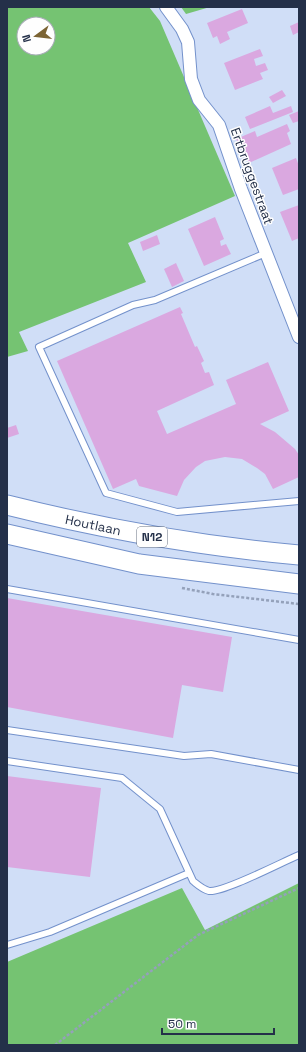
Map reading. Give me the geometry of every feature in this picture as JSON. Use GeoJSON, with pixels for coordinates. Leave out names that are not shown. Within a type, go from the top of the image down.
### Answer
{"type":"FeatureCollection","features":[{"type":"Feature","properties":{"kind":"main road","name":"Houtlaan"},"geometry":{"type":"LineString","coordinates":[[7,505],[137,534],[231,549],[299,555]]}},
{"type":"Feature","properties":{"kind":"main road","name":"N12"},"geometry":{"type":"LineString","coordinates":[[7,534],[139,564],[299,584]]}},
{"type":"Feature","properties":{"kind":"street","name":"Ertbruggestraat"},"geometry":{"type":"LineString","coordinates":[[166,7],[182,29],[188,42],[191,79],[198,100],[219,125],[241,189],[299,337]]}},
{"type":"Feature","properties":{"kind":"lane"},"geometry":{"type":"LineString","coordinates":[[266,253],[154,300],[133,305],[39,347],[106,493],[177,512],[299,501]]}},
{"type":"Feature","properties":{"kind":"lane"},"geometry":{"type":"LineString","coordinates":[[7,589],[299,640]]}},
{"type":"Feature","properties":{"kind":"lane"},"geometry":{"type":"LineString","coordinates":[[7,730],[184,756],[211,754],[299,770]]}},
{"type":"Feature","properties":{"kind":"lane"},"geometry":{"type":"LineString","coordinates":[[7,761],[122,778],[160,809],[193,881],[201,888],[209,891],[217,890],[299,855]]}},
{"type":"Feature","properties":{"kind":"lane"},"geometry":{"type":"LineString","coordinates":[[7,945],[50,932],[189,873]]}},
{"type":"Feature","properties":{"kind":"path"},"geometry":{"type":"LineString","coordinates":[[55,1045],[198,935],[299,888]]}},
{"type":"Feature","properties":{"kind":"green space"},"geometry":{"type":"Polygon","coordinates":[[[7,7],[149,7],[160,21],[235,196],[128,243],[146,282],[19,332],[28,351],[7,357],[7,7]]]}},
{"type":"Feature","properties":{"kind":"green space"},"geometry":{"type":"Polygon","coordinates":[[[181,7],[210,7],[186,14],[181,7]]]}},
{"type":"Feature","properties":{"kind":"green space"},"geometry":{"type":"Polygon","coordinates":[[[299,883],[299,1045],[7,1045],[7,962],[182,888],[205,930],[299,883]]]}},
{"type":"Feature","properties":{"kind":"building"},"geometry":{"type":"Polygon","coordinates":[[[242,9],[248,23],[227,32],[230,39],[220,44],[217,36],[213,38],[207,23],[242,9]]]}},
{"type":"Feature","properties":{"kind":"building"},"geometry":{"type":"Polygon","coordinates":[[[299,22],[299,32],[293,35],[290,26],[299,22]]]}},
{"type":"Feature","properties":{"kind":"building"},"geometry":{"type":"Polygon","coordinates":[[[260,49],[263,56],[254,59],[256,66],[265,63],[268,70],[260,73],[263,79],[235,90],[224,63],[260,49]]]}},
{"type":"Feature","properties":{"kind":"building"},"geometry":{"type":"Polygon","coordinates":[[[282,90],[286,96],[273,103],[269,97],[282,90]]]}},
{"type":"Feature","properties":{"kind":"building"},"geometry":{"type":"Polygon","coordinates":[[[270,106],[273,113],[291,106],[293,112],[250,129],[245,117],[270,106]]]}},
{"type":"Feature","properties":{"kind":"building"},"geometry":{"type":"Polygon","coordinates":[[[299,111],[299,121],[293,123],[289,115],[299,111]]]}},
{"type":"Feature","properties":{"kind":"building"},"geometry":{"type":"Polygon","coordinates":[[[287,124],[290,131],[287,133],[291,144],[249,163],[236,139],[255,131],[257,137],[287,124]]]}},
{"type":"Feature","properties":{"kind":"building"},"geometry":{"type":"Polygon","coordinates":[[[296,158],[299,166],[299,189],[283,195],[272,168],[296,158]]]}},
{"type":"Feature","properties":{"kind":"building"},"geometry":{"type":"Polygon","coordinates":[[[299,205],[299,238],[292,241],[280,212],[299,205]]]}},
{"type":"Feature","properties":{"kind":"building"},"geometry":{"type":"Polygon","coordinates":[[[215,217],[224,239],[220,241],[221,246],[226,244],[231,254],[204,266],[188,229],[215,217]]]}},
{"type":"Feature","properties":{"kind":"building"},"geometry":{"type":"Polygon","coordinates":[[[157,235],[160,244],[143,251],[140,242],[157,235]]]}},
{"type":"Feature","properties":{"kind":"building"},"geometry":{"type":"Polygon","coordinates":[[[176,263],[184,281],[172,287],[164,269],[176,263]]]}},
{"type":"Feature","properties":{"kind":"building"},"geometry":{"type":"Polygon","coordinates":[[[180,307],[183,313],[181,314],[195,347],[197,346],[204,361],[201,363],[205,373],[209,372],[214,385],[157,411],[167,434],[236,404],[226,380],[268,362],[289,411],[260,424],[275,432],[295,449],[299,455],[299,477],[273,489],[265,474],[257,468],[242,459],[225,457],[205,461],[196,467],[184,480],[177,496],[139,486],[136,479],[113,489],[57,361],[180,307]]]}},
{"type":"Feature","properties":{"kind":"building"},"geometry":{"type":"Polygon","coordinates":[[[16,425],[19,434],[7,438],[7,428],[16,425]]]}},
{"type":"Feature","properties":{"kind":"building"},"geometry":{"type":"Polygon","coordinates":[[[7,598],[232,637],[223,692],[182,685],[173,738],[7,707],[7,598]]]}},
{"type":"Feature","properties":{"kind":"building"},"geometry":{"type":"Polygon","coordinates":[[[7,776],[101,788],[90,877],[7,867],[7,776]]]}}]}
